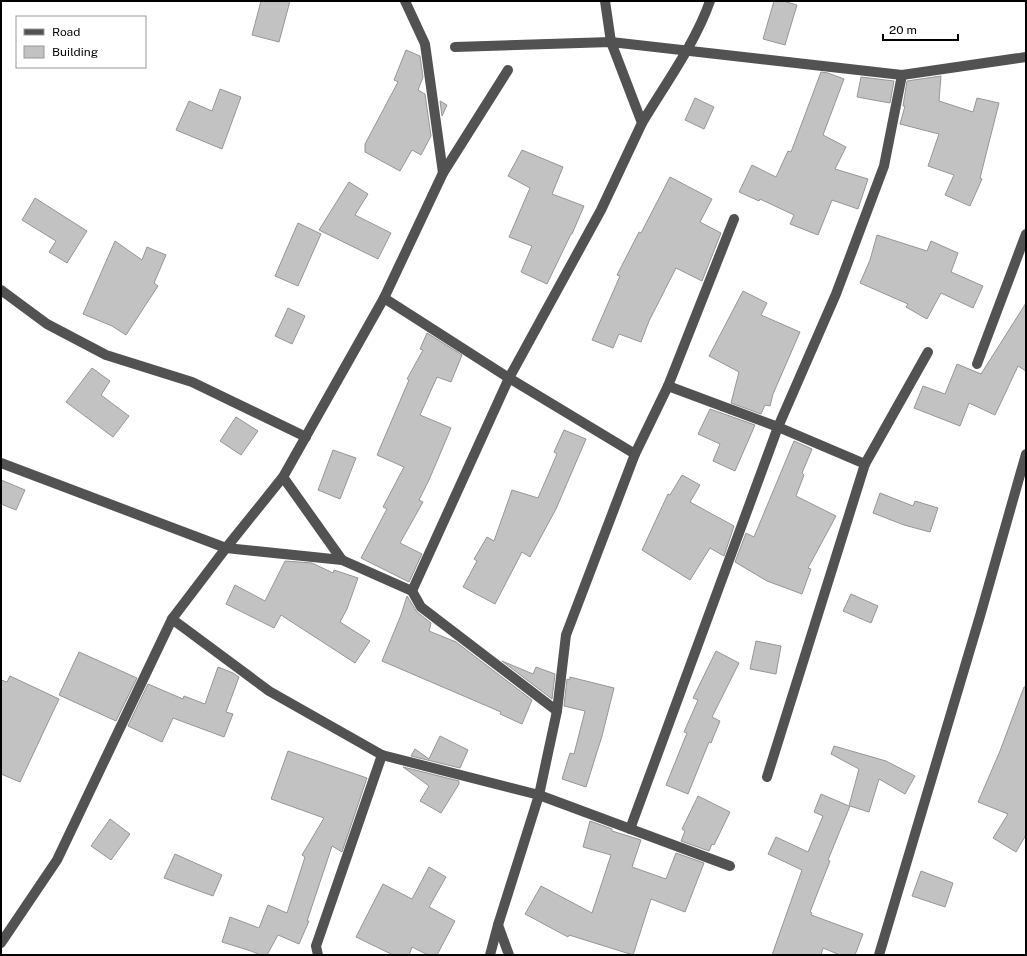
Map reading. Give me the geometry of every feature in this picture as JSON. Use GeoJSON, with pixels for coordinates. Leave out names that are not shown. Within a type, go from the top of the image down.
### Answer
{"type":"FeatureCollection","features":[{"type":"Feature","properties":{"kind":"street"},"geometry":{"type":"LineString","coordinates":[[405,1],[425,44],[444,173]]}},
{"type":"Feature","properties":{"kind":"street"},"geometry":{"type":"LineString","coordinates":[[605,1],[610,42],[642,124]]}},
{"type":"Feature","properties":{"kind":"street"},"geometry":{"type":"LineString","coordinates":[[412,591],[509,378],[601,210],[642,124],[705,15],[710,1]]}},
{"type":"Feature","properties":{"kind":"street"},"geometry":{"type":"LineString","coordinates":[[455,46],[610,42],[902,75],[1026,57]]}},
{"type":"Feature","properties":{"kind":"street"},"geometry":{"type":"LineString","coordinates":[[1,943],[57,860],[172,619],[283,477],[384,298],[444,173],[508,70]]}},
{"type":"Feature","properties":{"kind":"street"},"geometry":{"type":"LineString","coordinates":[[630,829],[778,427],[836,294],[884,166],[902,75]]}},
{"type":"Feature","properties":{"kind":"street"},"geometry":{"type":"LineString","coordinates":[[490,955],[539,795],[557,711],[566,635],[635,454],[668,386],[734,219]]}},
{"type":"Feature","properties":{"kind":"street"},"geometry":{"type":"LineString","coordinates":[[977,364],[1026,234]]}},
{"type":"Feature","properties":{"kind":"street"},"geometry":{"type":"LineString","coordinates":[[1,290],[47,324],[106,355],[192,382],[306,437]]}},
{"type":"Feature","properties":{"kind":"street"},"geometry":{"type":"LineString","coordinates":[[384,298],[509,378],[635,454]]}},
{"type":"Feature","properties":{"kind":"street"},"geometry":{"type":"LineString","coordinates":[[767,777],[865,464],[928,352]]}},
{"type":"Feature","properties":{"kind":"street"},"geometry":{"type":"LineString","coordinates":[[668,386],[778,427],[865,464]]}},
{"type":"Feature","properties":{"kind":"street"},"geometry":{"type":"LineString","coordinates":[[879,955],[980,616],[1026,454]]}},
{"type":"Feature","properties":{"kind":"street"},"geometry":{"type":"LineString","coordinates":[[1,463],[226,548],[342,560],[412,591],[421,607],[557,711]]}},
{"type":"Feature","properties":{"kind":"street"},"geometry":{"type":"LineString","coordinates":[[283,477],[342,560]]}},
{"type":"Feature","properties":{"kind":"street"},"geometry":{"type":"LineString","coordinates":[[172,619],[269,691],[382,755],[539,795],[730,866]]}},
{"type":"Feature","properties":{"kind":"street"},"geometry":{"type":"LineString","coordinates":[[318,955],[316,946],[382,755]]}},
{"type":"Feature","properties":{"kind":"street"},"geometry":{"type":"LineString","coordinates":[[498,925],[509,955]]}},
{"type":"Feature","properties":{"kind":"building"},"geometry":{"type":"Polygon","coordinates":[[[261,1],[290,1],[279,42],[252,35],[261,1]]]}},
{"type":"Feature","properties":{"kind":"building"},"geometry":{"type":"Polygon","coordinates":[[[774,1],[783,1],[797,5],[785,45],[763,39],[774,1]]]}},
{"type":"Feature","properties":{"kind":"building"},"geometry":{"type":"Polygon","coordinates":[[[406,50],[420,56],[423,77],[418,90],[425,94],[431,136],[421,155],[412,150],[400,171],[365,152],[365,144],[398,82],[394,80],[406,50]]]}},
{"type":"Feature","properties":{"kind":"building"},"geometry":{"type":"Polygon","coordinates":[[[821,72],[844,79],[823,135],[846,147],[835,169],[868,179],[858,209],[832,200],[818,235],[790,224],[794,215],[760,199],[759,201],[739,192],[752,165],[776,177],[788,151],[791,152],[821,72]]]}},
{"type":"Feature","properties":{"kind":"building"},"geometry":{"type":"Polygon","coordinates":[[[941,76],[939,101],[973,112],[977,98],[999,103],[980,178],[982,179],[970,206],[945,195],[954,175],[928,166],[939,134],[900,124],[905,106],[903,106],[907,81],[941,76]]]}},
{"type":"Feature","properties":{"kind":"building"},"geometry":{"type":"Polygon","coordinates":[[[861,77],[894,81],[890,103],[857,97],[861,77]]]}},
{"type":"Feature","properties":{"kind":"building"},"geometry":{"type":"Polygon","coordinates":[[[220,89],[241,97],[222,149],[176,130],[189,101],[212,111],[220,89]]]}},
{"type":"Feature","properties":{"kind":"building"},"geometry":{"type":"Polygon","coordinates":[[[695,98],[714,107],[704,129],[685,120],[695,98]]]}},
{"type":"Feature","properties":{"kind":"building"},"geometry":{"type":"Polygon","coordinates":[[[440,101],[447,105],[442,116],[440,101]]]}},
{"type":"Feature","properties":{"kind":"building"},"geometry":{"type":"Polygon","coordinates":[[[522,150],[563,167],[552,194],[584,206],[547,284],[521,272],[532,246],[509,237],[530,188],[508,176],[522,150]]]}},
{"type":"Feature","properties":{"kind":"building"},"geometry":{"type":"Polygon","coordinates":[[[670,177],[712,199],[700,222],[721,233],[702,281],[676,268],[649,321],[641,342],[619,334],[613,348],[592,340],[620,276],[617,275],[670,177]]]}},
{"type":"Feature","properties":{"kind":"building"},"geometry":{"type":"Polygon","coordinates":[[[349,182],[368,194],[355,215],[391,233],[378,259],[319,230],[349,182]]]}},
{"type":"Feature","properties":{"kind":"building"},"geometry":{"type":"Polygon","coordinates":[[[35,198],[87,231],[67,263],[49,252],[56,241],[22,220],[35,198]]]}},
{"type":"Feature","properties":{"kind":"building"},"geometry":{"type":"Polygon","coordinates":[[[298,223],[321,234],[298,286],[275,276],[298,223]]]}},
{"type":"Feature","properties":{"kind":"building"},"geometry":{"type":"Polygon","coordinates":[[[877,235],[927,251],[931,241],[958,253],[951,272],[983,286],[973,308],[941,293],[927,319],[906,307],[908,304],[860,283],[870,260],[877,235]]]}},
{"type":"Feature","properties":{"kind":"building"},"geometry":{"type":"Polygon","coordinates":[[[115,241],[142,260],[147,247],[166,255],[154,283],[158,286],[126,335],[112,326],[83,314],[115,241]]]}},
{"type":"Feature","properties":{"kind":"building"},"geometry":{"type":"Polygon","coordinates":[[[743,291],[767,303],[761,315],[800,332],[773,394],[770,406],[765,405],[761,414],[731,403],[739,372],[709,356],[743,291]]]}},
{"type":"Feature","properties":{"kind":"building"},"geometry":{"type":"Polygon","coordinates":[[[1026,303],[1026,371],[1018,366],[995,415],[969,403],[960,426],[914,408],[923,386],[945,394],[957,364],[981,374],[1026,303]]]}},
{"type":"Feature","properties":{"kind":"building"},"geometry":{"type":"Polygon","coordinates":[[[288,308],[305,316],[292,344],[275,336],[288,308]]]}},
{"type":"Feature","properties":{"kind":"building"},"geometry":{"type":"Polygon","coordinates":[[[427,333],[462,355],[451,382],[437,377],[420,415],[451,428],[419,500],[423,502],[400,543],[422,554],[409,582],[361,558],[387,509],[383,507],[404,467],[377,455],[409,380],[407,379],[423,350],[420,349],[427,333]]]}},
{"type":"Feature","properties":{"kind":"building"},"geometry":{"type":"Polygon","coordinates":[[[92,368],[110,381],[101,395],[129,416],[113,437],[66,402],[92,368]]]}},
{"type":"Feature","properties":{"kind":"building"},"geometry":{"type":"Polygon","coordinates":[[[710,409],[755,425],[735,471],[713,461],[720,444],[698,434],[710,409]]]}},
{"type":"Feature","properties":{"kind":"building"},"geometry":{"type":"Polygon","coordinates":[[[236,417],[258,431],[241,455],[220,441],[236,417]]]}},
{"type":"Feature","properties":{"kind":"building"},"geometry":{"type":"Polygon","coordinates":[[[564,430],[586,439],[556,509],[530,557],[522,552],[495,604],[463,587],[477,561],[474,559],[487,537],[494,541],[512,490],[538,498],[557,454],[554,452],[564,430]]]}},
{"type":"Feature","properties":{"kind":"building"},"geometry":{"type":"Polygon","coordinates":[[[794,441],[812,449],[802,473],[804,475],[796,496],[836,516],[808,568],[811,569],[802,594],[767,581],[735,562],[746,533],[754,537],[794,441]]]}},
{"type":"Feature","properties":{"kind":"building"},"geometry":{"type":"Polygon","coordinates":[[[333,450],[356,458],[340,499],[318,490],[333,450]]]}},
{"type":"Feature","properties":{"kind":"building"},"geometry":{"type":"Polygon","coordinates":[[[682,475],[700,485],[690,502],[734,526],[724,556],[710,548],[690,580],[642,550],[668,494],[670,495],[682,475]]]}},
{"type":"Feature","properties":{"kind":"building"},"geometry":{"type":"Polygon","coordinates":[[[1,480],[25,490],[16,510],[1,504],[1,480]]]}},
{"type":"Feature","properties":{"kind":"building"},"geometry":{"type":"Polygon","coordinates":[[[880,493],[913,506],[915,501],[938,508],[930,532],[904,525],[873,513],[880,493]]]}},
{"type":"Feature","properties":{"kind":"building"},"geometry":{"type":"Polygon","coordinates":[[[285,561],[312,563],[333,573],[334,570],[358,578],[347,609],[340,622],[370,641],[355,663],[281,615],[274,628],[226,604],[235,585],[265,601],[285,561]]]}},
{"type":"Feature","properties":{"kind":"building"},"geometry":{"type":"Polygon","coordinates":[[[851,594],[878,606],[871,623],[843,611],[851,594]]]}},
{"type":"Feature","properties":{"kind":"building"},"geometry":{"type":"Polygon","coordinates":[[[407,596],[417,612],[431,623],[429,631],[456,642],[532,700],[522,724],[500,714],[501,712],[382,661],[401,615],[407,596]]]}},
{"type":"Feature","properties":{"kind":"building"},"geometry":{"type":"Polygon","coordinates":[[[756,641],[781,646],[776,674],[750,669],[756,641]]]}},
{"type":"Feature","properties":{"kind":"building"},"geometry":{"type":"Polygon","coordinates":[[[716,651],[739,663],[712,717],[720,721],[711,743],[709,742],[688,794],[666,785],[687,733],[684,732],[698,700],[693,698],[716,651]]]}},
{"type":"Feature","properties":{"kind":"building"},"geometry":{"type":"Polygon","coordinates":[[[79,652],[137,678],[116,721],[59,695],[79,652]]]}},
{"type":"Feature","properties":{"kind":"building"},"geometry":{"type":"Polygon","coordinates":[[[502,661],[533,674],[536,667],[555,674],[552,699],[502,661]]]}},
{"type":"Feature","properties":{"kind":"building"},"geometry":{"type":"Polygon","coordinates":[[[218,667],[239,677],[226,712],[233,714],[224,737],[173,718],[162,742],[128,726],[148,684],[183,699],[184,696],[205,704],[218,667]]]}},
{"type":"Feature","properties":{"kind":"building"},"geometry":{"type":"Polygon","coordinates":[[[10,676],[59,699],[20,782],[1,774],[1,680],[7,682],[10,676]]]}},
{"type":"Feature","properties":{"kind":"building"},"geometry":{"type":"Polygon","coordinates":[[[570,677],[614,688],[602,736],[586,787],[562,779],[570,753],[574,754],[585,711],[564,706],[567,679],[570,680],[570,677]]]}},
{"type":"Feature","properties":{"kind":"building"},"geometry":{"type":"Polygon","coordinates":[[[1024,687],[1026,687],[1026,835],[1016,852],[993,838],[1008,814],[978,802],[1000,751],[1024,687]]]}},
{"type":"Feature","properties":{"kind":"building"},"geometry":{"type":"Polygon","coordinates":[[[440,736],[468,750],[460,768],[411,756],[415,749],[429,759],[440,736]]]}},
{"type":"Feature","properties":{"kind":"building"},"geometry":{"type":"Polygon","coordinates":[[[834,746],[886,761],[915,776],[905,794],[879,779],[869,812],[850,806],[828,860],[830,861],[810,912],[812,913],[811,915],[863,934],[855,955],[840,955],[823,948],[821,955],[772,955],[802,870],[768,854],[776,837],[808,852],[823,816],[814,812],[821,794],[849,806],[859,769],[831,754],[834,746]]]}},
{"type":"Feature","properties":{"kind":"building"},"geometry":{"type":"Polygon","coordinates":[[[288,751],[367,778],[342,852],[332,846],[307,921],[309,921],[299,944],[278,935],[267,955],[260,955],[222,942],[230,917],[259,928],[268,905],[287,913],[305,857],[302,855],[324,818],[271,799],[288,751]]]}},
{"type":"Feature","properties":{"kind":"building"},"geometry":{"type":"Polygon","coordinates":[[[403,767],[459,781],[459,784],[441,813],[420,801],[429,786],[403,767]]]}},
{"type":"Feature","properties":{"kind":"building"},"geometry":{"type":"Polygon","coordinates":[[[698,796],[730,812],[714,845],[712,844],[709,851],[681,841],[685,831],[682,829],[698,796]]]}},
{"type":"Feature","properties":{"kind":"building"},"geometry":{"type":"Polygon","coordinates":[[[110,819],[130,834],[111,860],[91,846],[110,819]]]}},
{"type":"Feature","properties":{"kind":"building"},"geometry":{"type":"Polygon","coordinates":[[[590,821],[612,829],[612,831],[641,840],[632,867],[666,879],[676,853],[704,863],[685,912],[651,899],[633,955],[569,935],[568,937],[525,914],[541,886],[592,913],[611,855],[583,847],[590,821]]]}},
{"type":"Feature","properties":{"kind":"building"},"geometry":{"type":"Polygon","coordinates":[[[175,854],[222,875],[213,896],[164,878],[175,854]]]}},
{"type":"Feature","properties":{"kind":"building"},"geometry":{"type":"Polygon","coordinates":[[[429,867],[446,877],[429,907],[455,921],[437,955],[428,955],[412,947],[409,955],[393,955],[356,937],[383,884],[412,899],[429,867]]]}},
{"type":"Feature","properties":{"kind":"building"},"geometry":{"type":"Polygon","coordinates":[[[921,871],[953,883],[945,907],[912,896],[921,871]]]}}]}
